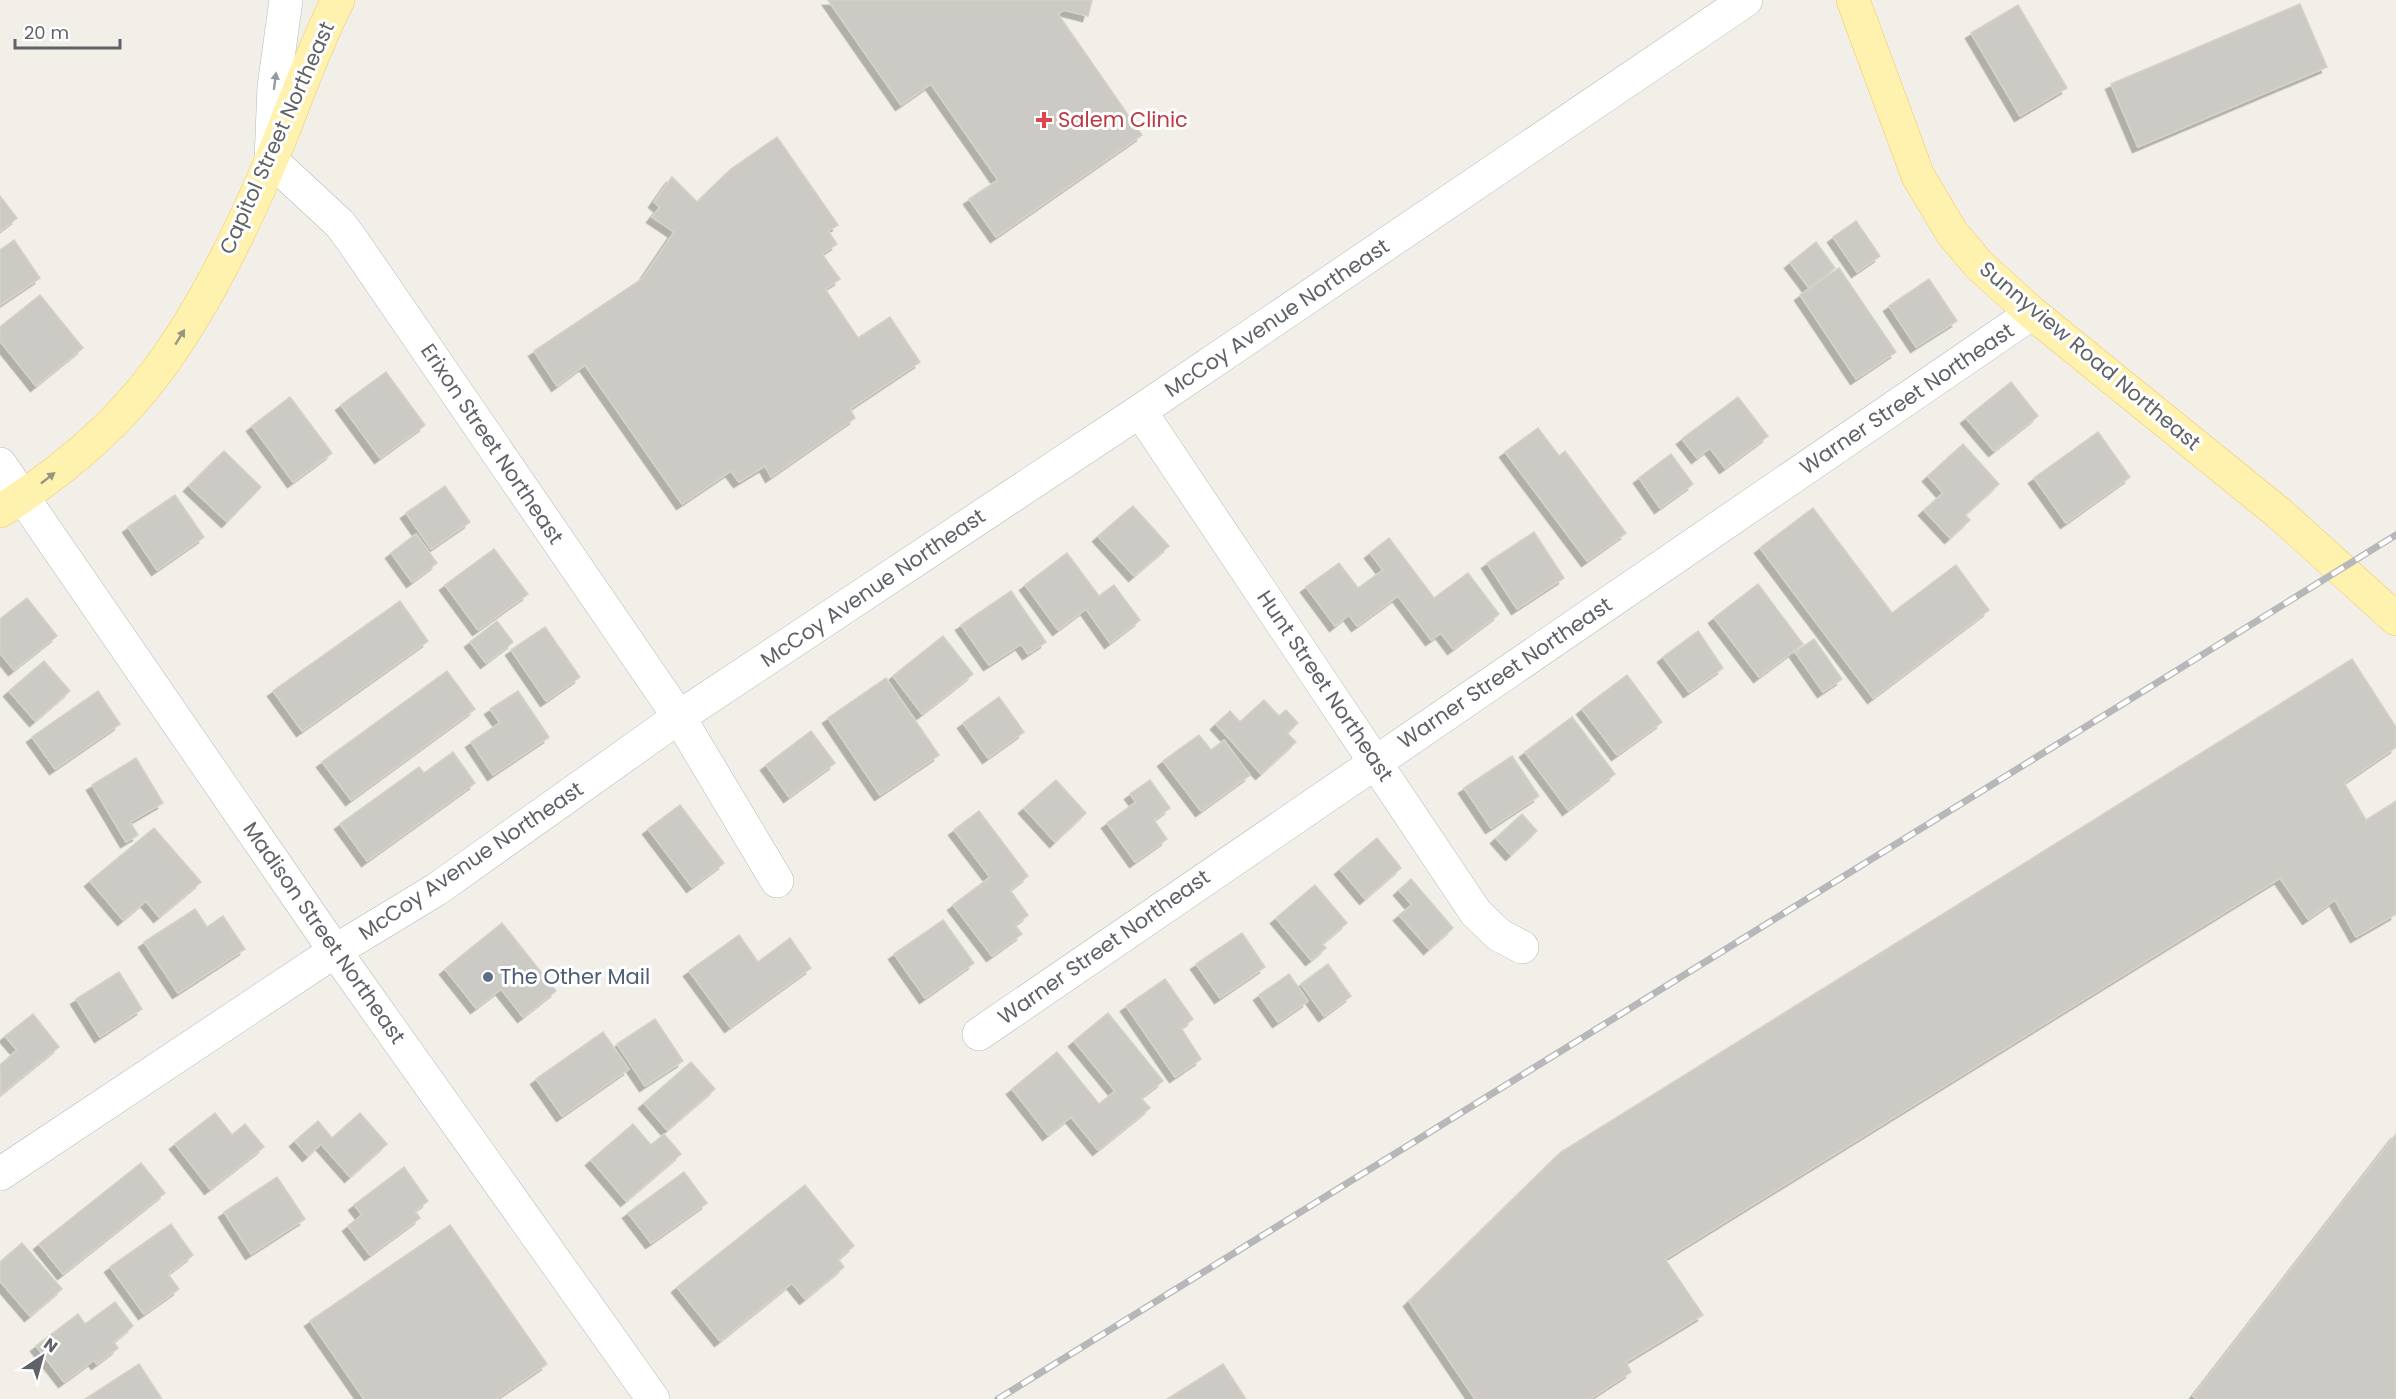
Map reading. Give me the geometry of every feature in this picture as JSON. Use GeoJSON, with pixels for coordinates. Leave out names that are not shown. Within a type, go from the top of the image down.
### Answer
{"type":"FeatureCollection","features":[{"type":"Feature","properties":{"kind":"main road","name":"Capitol Street Northeast"},"geometry":{"type":"LineString","coordinates":[[11,504],[95,441],[157,372],[173,349],[246,218],[320,36],[338,0]]}},
{"type":"Feature","properties":{"kind":"main road","name":"Sunnyview Road Northeast"},"geometry":{"type":"LineString","coordinates":[[1853,0],[1918,176],[1952,233],[1979,264],[2032,314],[2280,514],[2396,619]]}},
{"type":"Feature","properties":{"kind":"street"},"geometry":{"type":"LineString","coordinates":[[271,160],[274,87],[286,0]]}},
{"type":"Feature","properties":{"kind":"street","name":"McCoy Avenue Northeast"},"geometry":{"type":"LineString","coordinates":[[0,1174],[335,951],[437,889],[679,717],[1140,411],[1746,0]]}},
{"type":"Feature","properties":{"kind":"street","name":"Erixon Street Northeast"},"geometry":{"type":"LineString","coordinates":[[271,160],[340,224],[354,243],[679,717],[777,881]]}},
{"type":"Feature","properties":{"kind":"street","name":"Warner Street Northeast"},"geometry":{"type":"LineString","coordinates":[[979,1034],[2032,314]]}},
{"type":"Feature","properties":{"kind":"street","name":"Hunt Street Northeast"},"geometry":{"type":"LineString","coordinates":[[1140,411],[1376,761],[1476,914],[1499,936],[1522,947]]}},
{"type":"Feature","properties":{"kind":"street","name":"Madison Street Northeast"},"geometry":{"type":"LineString","coordinates":[[0,464],[11,504],[335,951],[653,1399]]}},
{"type":"Feature","properties":{"kind":"building","name":"Salem Clinic"},"geometry":{"type":"Polygon","coordinates":[[[828,0],[1092,0],[1088,16],[1064,10],[1058,14],[1142,135],[996,237],[969,199],[998,180],[931,84],[901,105],[828,0]]]}},
{"type":"Feature","properties":{"kind":"building"},"geometry":{"type":"Polygon","coordinates":[[[2300,4],[2327,67],[2138,147],[2111,84],[2300,4]]]}},
{"type":"Feature","properties":{"kind":"building"},"geometry":{"type":"Polygon","coordinates":[[[2018,5],[2067,88],[2020,116],[1971,33],[2018,5]]]}},
{"type":"Feature","properties":{"kind":"building"},"geometry":{"type":"Polygon","coordinates":[[[777,137],[838,225],[828,231],[837,244],[822,254],[840,279],[825,289],[858,338],[890,317],[920,362],[850,409],[855,418],[771,477],[765,466],[739,482],[731,471],[682,504],[585,365],[557,386],[534,351],[643,278],[674,232],[652,217],[660,207],[654,202],[672,177],[697,202],[731,169],[777,137]]]}},
{"type":"Feature","properties":{"kind":"building"},"geometry":{"type":"Polygon","coordinates":[[[0,196],[17,218],[0,231],[0,196]]]}},
{"type":"Feature","properties":{"kind":"building"},"geometry":{"type":"Polygon","coordinates":[[[1856,221],[1880,256],[1857,272],[1833,237],[1856,221]]]}},
{"type":"Feature","properties":{"kind":"building"},"geometry":{"type":"Polygon","coordinates":[[[14,240],[40,278],[0,305],[0,250],[14,240]]]}},
{"type":"Feature","properties":{"kind":"building"},"geometry":{"type":"Polygon","coordinates":[[[1816,242],[1835,268],[1809,288],[1790,263],[1816,242]]]}},
{"type":"Feature","properties":{"kind":"building"},"geometry":{"type":"Polygon","coordinates":[[[1839,268],[1896,352],[1856,379],[1800,295],[1839,268]]]}},
{"type":"Feature","properties":{"kind":"building"},"geometry":{"type":"Polygon","coordinates":[[[1929,279],[1957,321],[1916,347],[1889,306],[1929,279]]]}},
{"type":"Feature","properties":{"kind":"building"},"geometry":{"type":"Polygon","coordinates":[[[40,295],[83,348],[36,386],[0,341],[0,327],[40,295]]]}},
{"type":"Feature","properties":{"kind":"building"},"geometry":{"type":"Polygon","coordinates":[[[386,372],[425,425],[380,458],[341,405],[386,372]]]}},
{"type":"Feature","properties":{"kind":"building"},"geometry":{"type":"Polygon","coordinates":[[[2011,382],[2038,416],[1994,451],[1966,418],[2011,382]]]}},
{"type":"Feature","properties":{"kind":"building"},"geometry":{"type":"Polygon","coordinates":[[[290,397],[332,453],[293,482],[252,426],[290,397]]]}},
{"type":"Feature","properties":{"kind":"building"},"geometry":{"type":"Polygon","coordinates":[[[1738,397],[1768,436],[1725,468],[1710,448],[1697,458],[1682,439],[1738,397]]]}},
{"type":"Feature","properties":{"kind":"building"},"geometry":{"type":"Polygon","coordinates":[[[1538,428],[1559,456],[1565,451],[1626,533],[1587,561],[1505,452],[1538,428]]]}},
{"type":"Feature","properties":{"kind":"building"},"geometry":{"type":"Polygon","coordinates":[[[2098,432],[2130,477],[2066,523],[2034,478],[2098,432]]]}},
{"type":"Feature","properties":{"kind":"building"},"geometry":{"type":"Polygon","coordinates":[[[1963,444],[1999,484],[1965,515],[1970,520],[1950,538],[1924,510],[1943,493],[1928,476],[1963,444]]]}},
{"type":"Feature","properties":{"kind":"building"},"geometry":{"type":"Polygon","coordinates":[[[224,451],[261,487],[227,522],[189,486],[224,451]]]}},
{"type":"Feature","properties":{"kind":"building"},"geometry":{"type":"Polygon","coordinates":[[[1671,454],[1693,484],[1660,508],[1639,478],[1671,454]]]}},
{"type":"Feature","properties":{"kind":"building"},"geometry":{"type":"Polygon","coordinates":[[[445,486],[470,522],[431,549],[406,513],[445,486]]]}},
{"type":"Feature","properties":{"kind":"building"},"geometry":{"type":"Polygon","coordinates":[[[175,495],[204,537],[157,570],[128,527],[175,495]]]}},
{"type":"Feature","properties":{"kind":"building"},"geometry":{"type":"Polygon","coordinates":[[[1133,506],[1169,546],[1134,576],[1098,536],[1133,506]]]}},
{"type":"Feature","properties":{"kind":"building"},"geometry":{"type":"Polygon","coordinates":[[[1813,508],[1892,613],[1956,565],[1989,610],[1873,698],[1760,548],[1813,508]]]}},
{"type":"Feature","properties":{"kind":"building"},"geometry":{"type":"Polygon","coordinates":[[[1534,532],[1564,578],[1517,609],[1487,563],[1534,532]]]}},
{"type":"Feature","properties":{"kind":"building"},"geometry":{"type":"Polygon","coordinates":[[[416,534],[437,563],[412,582],[391,553],[416,534]]]}},
{"type":"Feature","properties":{"kind":"building"},"geometry":{"type":"Polygon","coordinates":[[[1389,538],[1434,598],[1468,573],[1499,614],[1453,649],[1441,633],[1431,640],[1398,596],[1357,626],[1349,615],[1335,626],[1306,587],[1339,563],[1358,588],[1383,570],[1370,553],[1389,538]]]}},
{"type":"Feature","properties":{"kind":"building"},"geometry":{"type":"Polygon","coordinates":[[[494,549],[528,594],[478,630],[445,585],[494,549]]]}},
{"type":"Feature","properties":{"kind":"building"},"geometry":{"type":"Polygon","coordinates":[[[1067,553],[1099,596],[1114,585],[1140,620],[1110,643],[1086,609],[1058,630],[1025,585],[1067,553]]]}},
{"type":"Feature","properties":{"kind":"building"},"geometry":{"type":"Polygon","coordinates":[[[1758,584],[1803,644],[1759,677],[1714,618],[1758,584]]]}},
{"type":"Feature","properties":{"kind":"building"},"geometry":{"type":"Polygon","coordinates":[[[1011,591],[1046,642],[1028,654],[1021,644],[989,665],[961,625],[1011,591]]]}},
{"type":"Feature","properties":{"kind":"building"},"geometry":{"type":"Polygon","coordinates":[[[27,598],[57,636],[14,670],[0,653],[0,619],[27,598]]]}},
{"type":"Feature","properties":{"kind":"building"},"geometry":{"type":"Polygon","coordinates":[[[400,601],[428,641],[302,731],[273,691],[400,601]]]}},
{"type":"Feature","properties":{"kind":"building"},"geometry":{"type":"Polygon","coordinates":[[[497,621],[513,642],[486,663],[470,642],[497,621]]]}},
{"type":"Feature","properties":{"kind":"building"},"geometry":{"type":"Polygon","coordinates":[[[545,627],[580,677],[546,701],[511,650],[545,627]]]}},
{"type":"Feature","properties":{"kind":"building"},"geometry":{"type":"Polygon","coordinates":[[[1698,631],[1723,668],[1689,692],[1663,657],[1698,631]]]}},
{"type":"Feature","properties":{"kind":"building"},"geometry":{"type":"Polygon","coordinates":[[[943,636],[973,674],[922,714],[893,676],[943,636]]]}},
{"type":"Feature","properties":{"kind":"building"},"geometry":{"type":"Polygon","coordinates":[[[1814,639],[1842,679],[1823,692],[1795,652],[1814,639]]]}},
{"type":"Feature","properties":{"kind":"building"},"geometry":{"type":"Polygon","coordinates":[[[2352,659],[2396,727],[2396,747],[2344,783],[2366,820],[2396,801],[2396,914],[2356,937],[2335,900],[2308,919],[2280,878],[1665,1259],[1703,1315],[1626,1362],[1631,1372],[1590,1399],[1475,1399],[1409,1301],[1561,1152],[2352,659]]]}},
{"type":"Feature","properties":{"kind":"building"},"geometry":{"type":"Polygon","coordinates":[[[44,661],[70,691],[35,721],[9,691],[44,661]]]}},
{"type":"Feature","properties":{"kind":"building"},"geometry":{"type":"Polygon","coordinates":[[[447,671],[475,709],[351,800],[322,762],[447,671]]]}},
{"type":"Feature","properties":{"kind":"building"},"geometry":{"type":"Polygon","coordinates":[[[1627,675],[1662,722],[1617,755],[1582,709],[1627,675]]]}},
{"type":"Feature","properties":{"kind":"building"},"geometry":{"type":"Polygon","coordinates":[[[886,678],[939,755],[880,795],[828,718],[886,678]]]}},
{"type":"Feature","properties":{"kind":"building"},"geometry":{"type":"Polygon","coordinates":[[[98,691],[120,724],[55,769],[32,737],[98,691]]]}},
{"type":"Feature","properties":{"kind":"building"},"geometry":{"type":"Polygon","coordinates":[[[518,691],[549,737],[493,775],[471,742],[500,723],[490,709],[518,691]]]}},
{"type":"Feature","properties":{"kind":"building"},"geometry":{"type":"Polygon","coordinates":[[[999,697],[1024,732],[988,758],[963,723],[999,697]]]}},
{"type":"Feature","properties":{"kind":"building"},"geometry":{"type":"Polygon","coordinates":[[[1264,700],[1279,716],[1286,710],[1298,723],[1287,733],[1296,742],[1261,774],[1216,724],[1230,711],[1240,722],[1264,700]]]}},
{"type":"Feature","properties":{"kind":"building"},"geometry":{"type":"Polygon","coordinates":[[[1572,717],[1615,774],[1568,810],[1525,752],[1572,717]]]}},
{"type":"Feature","properties":{"kind":"building"},"geometry":{"type":"Polygon","coordinates":[[[811,731],[835,763],[789,797],[766,765],[811,731]]]}},
{"type":"Feature","properties":{"kind":"building"},"geometry":{"type":"Polygon","coordinates":[[[1199,735],[1211,750],[1224,740],[1250,775],[1201,811],[1163,761],[1199,735]]]}},
{"type":"Feature","properties":{"kind":"building"},"geometry":{"type":"Polygon","coordinates":[[[453,752],[475,783],[367,861],[340,824],[419,767],[424,773],[453,752]]]}},
{"type":"Feature","properties":{"kind":"building"},"geometry":{"type":"Polygon","coordinates":[[[1512,756],[1539,796],[1491,828],[1464,788],[1512,756]]]}},
{"type":"Feature","properties":{"kind":"building"},"geometry":{"type":"Polygon","coordinates":[[[136,758],[163,803],[130,822],[138,835],[126,842],[92,785],[136,758]]]}},
{"type":"Feature","properties":{"kind":"building"},"geometry":{"type":"Polygon","coordinates":[[[1056,780],[1086,813],[1055,842],[1024,808],[1056,780]]]}},
{"type":"Feature","properties":{"kind":"building"},"geometry":{"type":"Polygon","coordinates":[[[1150,780],[1170,808],[1154,820],[1167,839],[1135,862],[1107,823],[1136,802],[1130,794],[1150,780]]]}},
{"type":"Feature","properties":{"kind":"building"},"geometry":{"type":"Polygon","coordinates":[[[680,805],[724,863],[692,887],[648,829],[680,805]]]}},
{"type":"Feature","properties":{"kind":"building"},"geometry":{"type":"Polygon","coordinates":[[[979,811],[1028,876],[1010,890],[1028,915],[1015,925],[1022,934],[992,956],[953,905],[990,877],[954,830],[979,811]]]}},
{"type":"Feature","properties":{"kind":"building"},"geometry":{"type":"Polygon","coordinates":[[[1522,814],[1537,831],[1511,855],[1496,838],[1522,814]]]}},
{"type":"Feature","properties":{"kind":"building"},"geometry":{"type":"Polygon","coordinates":[[[154,828],[201,882],[159,917],[146,901],[123,920],[90,881],[154,828]]]}},
{"type":"Feature","properties":{"kind":"building"},"geometry":{"type":"Polygon","coordinates":[[[1377,838],[1401,868],[1365,899],[1340,869],[1377,838]]]}},
{"type":"Feature","properties":{"kind":"building"},"geometry":{"type":"Polygon","coordinates":[[[1411,879],[1453,928],[1429,949],[1399,915],[1412,905],[1399,890],[1411,879]]]}},
{"type":"Feature","properties":{"kind":"building"},"geometry":{"type":"Polygon","coordinates":[[[1315,885],[1347,923],[1322,944],[1326,948],[1311,960],[1276,918],[1315,885]]]}},
{"type":"Feature","properties":{"kind":"building"},"geometry":{"type":"Polygon","coordinates":[[[195,909],[207,927],[223,916],[245,949],[178,993],[144,942],[195,909]]]}},
{"type":"Feature","properties":{"kind":"building"},"geometry":{"type":"Polygon","coordinates":[[[943,920],[974,963],[925,998],[894,954],[943,920]]]}},
{"type":"Feature","properties":{"kind":"building"},"geometry":{"type":"Polygon","coordinates":[[[502,923],[556,991],[523,1017],[501,989],[476,1008],[445,969],[502,923]]]}},
{"type":"Feature","properties":{"kind":"building"},"geometry":{"type":"Polygon","coordinates":[[[1242,933],[1265,967],[1220,998],[1196,964],[1242,933]]]}},
{"type":"Feature","properties":{"kind":"building"},"geometry":{"type":"Polygon","coordinates":[[[739,935],[758,962],[790,938],[811,968],[730,1027],[689,971],[739,935]]]}},
{"type":"Feature","properties":{"kind":"building"},"geometry":{"type":"Polygon","coordinates":[[[1328,964],[1351,996],[1324,1016],[1301,984],[1328,964]]]}},
{"type":"Feature","properties":{"kind":"building"},"geometry":{"type":"Polygon","coordinates":[[[119,972],[142,1009],[100,1037],[76,999],[119,972]]]}},
{"type":"Feature","properties":{"kind":"building"},"geometry":{"type":"Polygon","coordinates":[[[1289,974],[1308,1001],[1278,1022],[1259,995],[1289,974]]]}},
{"type":"Feature","properties":{"kind":"building"},"geometry":{"type":"Polygon","coordinates":[[[1165,979],[1193,1019],[1181,1028],[1201,1059],[1175,1077],[1126,1006],[1165,979]]]}},
{"type":"Feature","properties":{"kind":"building"},"geometry":{"type":"Polygon","coordinates":[[[1108,1013],[1163,1081],[1141,1098],[1150,1108],[1098,1150],[1071,1117],[1048,1135],[1012,1089],[1057,1052],[1099,1104],[1115,1091],[1074,1041],[1108,1013]]]}},
{"type":"Feature","properties":{"kind":"building"},"geometry":{"type":"Polygon","coordinates":[[[33,1014],[59,1047],[1,1094],[0,1065],[17,1050],[5,1036],[33,1014]]]}},
{"type":"Feature","properties":{"kind":"building"},"geometry":{"type":"Polygon","coordinates":[[[655,1019],[683,1061],[645,1086],[617,1044],[655,1019]]]}},
{"type":"Feature","properties":{"kind":"building"},"geometry":{"type":"Polygon","coordinates":[[[603,1032],[629,1069],[562,1116],[536,1079],[603,1032]]]}},
{"type":"Feature","properties":{"kind":"building"},"geometry":{"type":"Polygon","coordinates":[[[691,1062],[715,1089],[667,1130],[644,1103],[691,1062]]]}},
{"type":"Feature","properties":{"kind":"building"},"geometry":{"type":"Polygon","coordinates":[[[215,1113],[232,1135],[245,1124],[264,1147],[210,1189],[175,1144],[215,1113]]]}},
{"type":"Feature","properties":{"kind":"building"},"geometry":{"type":"Polygon","coordinates":[[[360,1113],[387,1144],[350,1177],[321,1144],[308,1156],[295,1141],[318,1121],[332,1138],[360,1113]]]}},
{"type":"Feature","properties":{"kind":"building"},"geometry":{"type":"Polygon","coordinates":[[[633,1124],[651,1145],[664,1134],[681,1154],[626,1201],[591,1160],[633,1124]]]}},
{"type":"Feature","properties":{"kind":"building"},"geometry":{"type":"Polygon","coordinates":[[[2396,1134],[2396,1399],[2197,1399],[2193,1396],[2396,1134]]]}},
{"type":"Feature","properties":{"kind":"building"},"geometry":{"type":"Polygon","coordinates":[[[141,1163],[165,1193],[63,1274],[39,1244],[141,1163]]]}},
{"type":"Feature","properties":{"kind":"building"},"geometry":{"type":"Polygon","coordinates":[[[404,1167],[428,1201],[415,1211],[420,1218],[370,1255],[348,1226],[362,1215],[354,1205],[404,1167]]]}},
{"type":"Feature","properties":{"kind":"building"},"geometry":{"type":"Polygon","coordinates":[[[684,1172],[707,1203],[651,1243],[628,1213],[684,1172]]]}},
{"type":"Feature","properties":{"kind":"building"},"geometry":{"type":"Polygon","coordinates":[[[277,1177],[305,1219],[251,1254],[224,1212],[277,1177]]]}},
{"type":"Feature","properties":{"kind":"building"},"geometry":{"type":"Polygon","coordinates":[[[805,1185],[854,1246],[838,1259],[844,1267],[805,1299],[792,1283],[720,1341],[677,1287],[805,1185]]]}},
{"type":"Feature","properties":{"kind":"building"},"geometry":{"type":"Polygon","coordinates":[[[171,1224],[193,1255],[168,1274],[179,1289],[144,1314],[110,1267],[171,1224]]]}},
{"type":"Feature","properties":{"kind":"building"},"geometry":{"type":"Polygon","coordinates":[[[450,1225],[547,1364],[496,1399],[364,1399],[310,1321],[450,1225]]]}},
{"type":"Feature","properties":{"kind":"building"},"geometry":{"type":"Polygon","coordinates":[[[22,1243],[62,1289],[30,1316],[0,1281],[0,1262],[22,1243]]]}},
{"type":"Feature","properties":{"kind":"building"},"geometry":{"type":"Polygon","coordinates":[[[115,1302],[133,1326],[114,1342],[118,1348],[97,1364],[94,1360],[64,1382],[36,1346],[78,1314],[85,1324],[115,1302]]]}},
{"type":"Feature","properties":{"kind":"building"},"geometry":{"type":"Polygon","coordinates":[[[139,1364],[162,1399],[85,1399],[139,1364]]]}},
{"type":"Feature","properties":{"kind":"building"},"geometry":{"type":"Polygon","coordinates":[[[1223,1364],[1246,1399],[1167,1399],[1223,1364]]]}},
{"type":"Feature","properties":{"kind":"railway"},"geometry":{"type":"LineString","coordinates":[[998,1399],[2396,535]]}},
{"type":"Feature","properties":{"kind":"place","name":"Salem Clinic"},"geometry":{"type":"Point","coordinates":[1044,120]}},
{"type":"Feature","properties":{"kind":"place","name":"The Other Mail"},"geometry":{"type":"Point","coordinates":[488,977]}}]}
